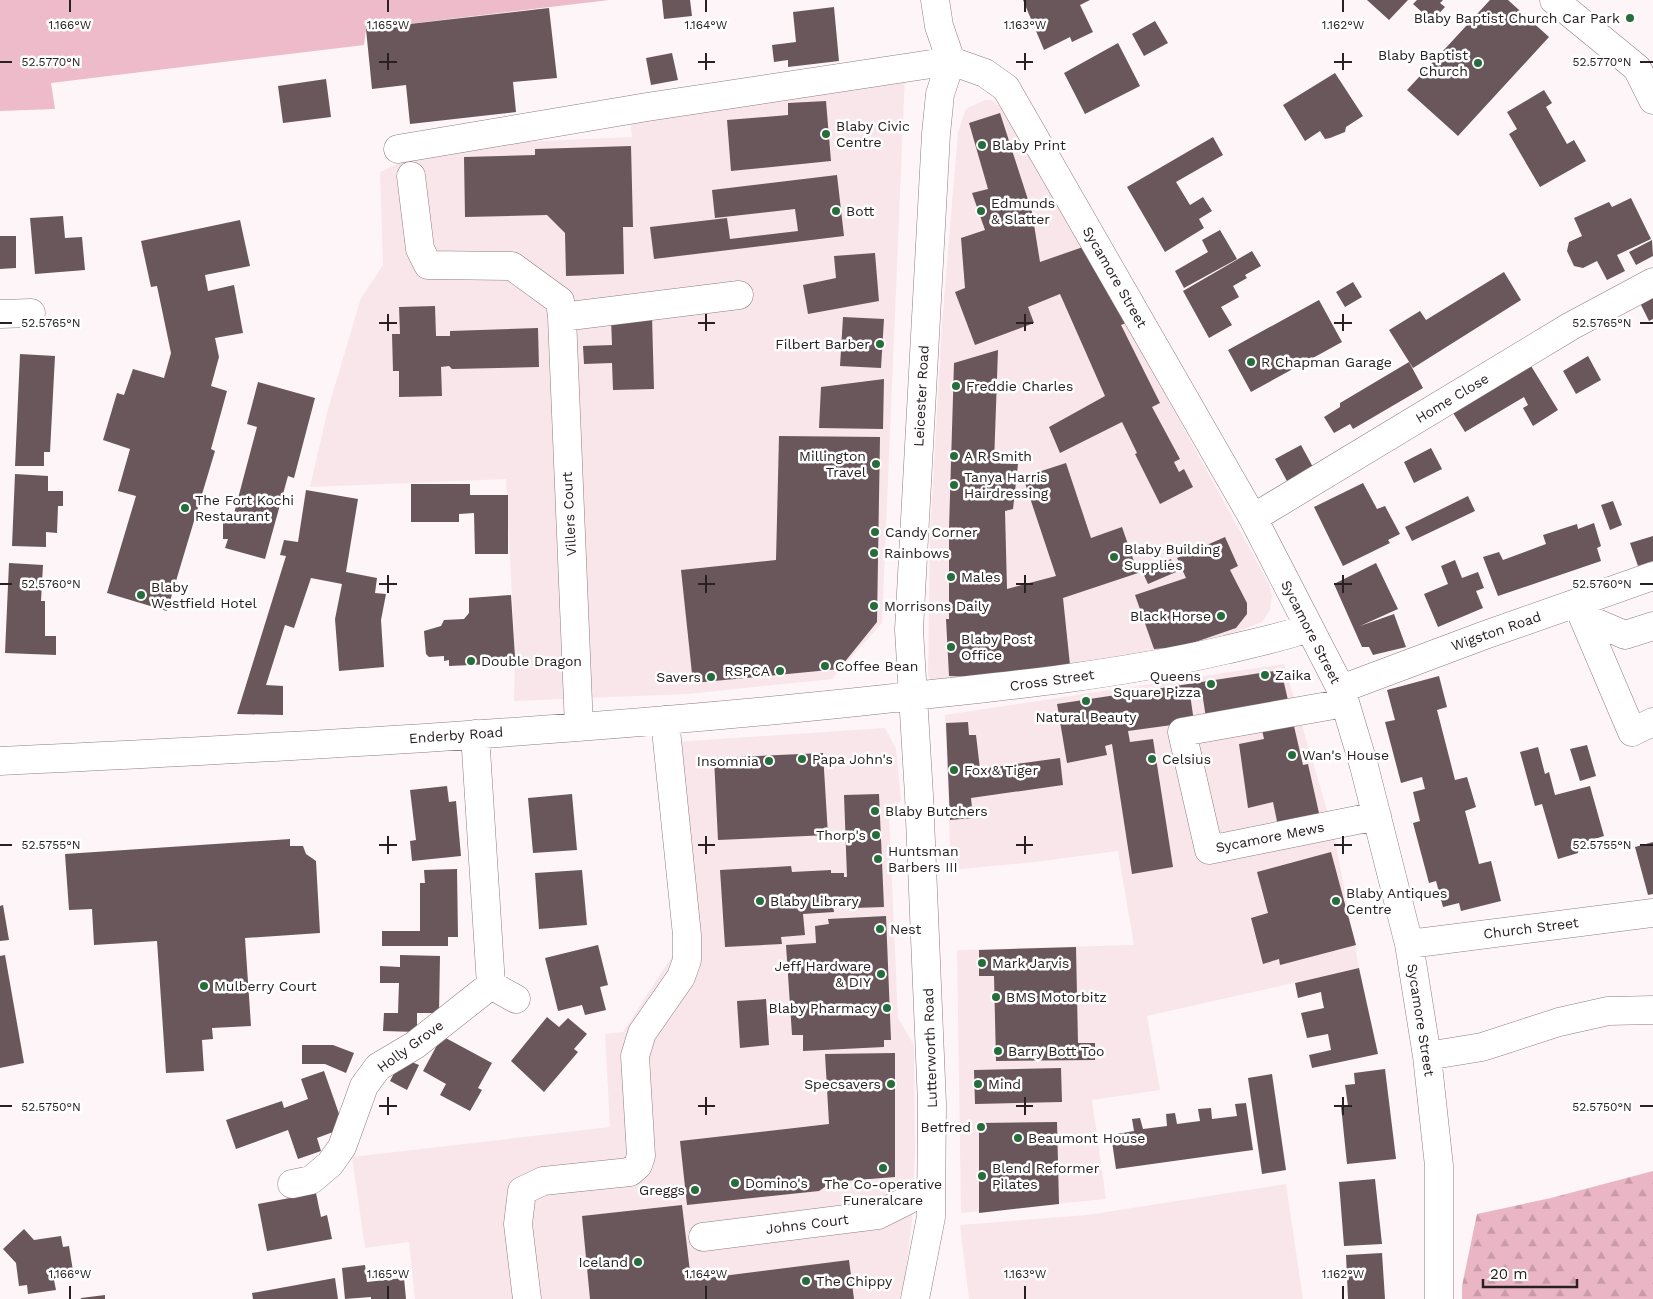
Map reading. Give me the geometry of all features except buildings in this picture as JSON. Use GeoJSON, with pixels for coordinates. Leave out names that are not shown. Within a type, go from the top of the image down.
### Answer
{"type":"FeatureCollection","features":[{"type":"Feature","properties":{"kind":"street"},"geometry":{"type":"LineString","coordinates":[[398,149],[647,107],[951,61],[939,26],[935,0]]}},
{"type":"Feature","properties":{"kind":"street"},"geometry":{"type":"LineString","coordinates":[[1554,0],[1645,62],[1653,100]]}},
{"type":"Feature","properties":{"kind":"street","name":"Sycamore Street"},"geometry":{"type":"LineString","coordinates":[[951,61],[984,72],[1006,88],[1253,518],[1343,696],[1409,944],[1427,1056],[1439,1166],[1439,1299]]}},
{"type":"Feature","properties":{"kind":"street","name":"Leicester Road"},"geometry":{"type":"LineString","coordinates":[[919,796],[909,630],[921,373],[936,134],[940,94],[951,61]]}},
{"type":"Feature","properties":{"kind":"street"},"geometry":{"type":"LineString","coordinates":[[411,176],[420,249],[428,265],[512,266],[561,309],[740,294]]}},
{"type":"Feature","properties":{"kind":"street","name":"Home Close"},"geometry":{"type":"LineString","coordinates":[[1253,518],[1571,326],[1653,282]]}},
{"type":"Feature","properties":{"kind":"street","name":"Villers Court"},"geometry":{"type":"LineString","coordinates":[[561,309],[565,437],[579,727]]}},
{"type":"Feature","properties":{"kind":"street"},"geometry":{"type":"LineString","coordinates":[[0,314],[31,313]]}},
{"type":"Feature","properties":{"kind":"street","name":"Wigston Road"},"geometry":{"type":"LineString","coordinates":[[1343,696],[1459,644],[1580,610],[1653,576]]}},
{"type":"Feature","properties":{"kind":"street"},"geometry":{"type":"LineString","coordinates":[[1580,610],[1625,635],[1653,626]]}},
{"type":"Feature","properties":{"kind":"street"},"geometry":{"type":"LineString","coordinates":[[1580,610],[1632,732],[1653,722]]}},
{"type":"Feature","properties":{"kind":"street","name":"Cross Street"},"geometry":{"type":"LineString","coordinates":[[912,696],[1057,681],[1175,661],[1288,635],[1308,628]]}},
{"type":"Feature","properties":{"kind":"street","name":"Enderby Road"},"geometry":{"type":"LineString","coordinates":[[0,761],[232,750],[579,727],[912,696]]}},
{"type":"Feature","properties":{"kind":"street","name":"Sycamore Mews"},"geometry":{"type":"LineString","coordinates":[[1343,696],[1182,732],[1208,850],[1376,816]]}},
{"type":"Feature","properties":{"kind":"street"},"geometry":{"type":"LineString","coordinates":[[527,1299],[518,1224],[522,1191],[544,1181],[630,1172],[638,1165],[641,1156],[635,1056],[642,1033],[681,977],[687,960],[687,935],[665,720]]}},
{"type":"Feature","properties":{"kind":"street"},"geometry":{"type":"LineString","coordinates":[[475,734],[491,984],[516,999]]}},
{"type":"Feature","properties":{"kind":"street","name":"Lutterworth Road"},"geometry":{"type":"LineString","coordinates":[[915,1299],[931,1218],[932,1124],[919,796]]}},
{"type":"Feature","properties":{"kind":"street","name":"Church Street"},"geometry":{"type":"LineString","coordinates":[[1409,944],[1653,914]]}},
{"type":"Feature","properties":{"kind":"street","name":"Holly Grove"},"geometry":{"type":"LineString","coordinates":[[292,1184],[312,1180],[330,1164],[342,1147],[364,1086],[378,1066],[415,1045],[491,984]]}},
{"type":"Feature","properties":{"kind":"street"},"geometry":{"type":"LineString","coordinates":[[1427,1056],[1482,1047],[1559,1022],[1608,1011],[1653,1010]]}},
{"type":"Feature","properties":{"kind":"street","name":"Johns Court"},"geometry":{"type":"LineString","coordinates":[[703,1237],[878,1215],[908,1200]]}},
{"type":"Feature","properties":{"kind":"shaded area"},"geometry":{"type":"Polygon","coordinates":[[[0,0],[609,0],[366,29],[364,45],[51,83],[55,109],[0,111],[0,0]]]}},
{"type":"Feature","properties":{"kind":"shaded area"},"geometry":{"type":"Polygon","coordinates":[[[905,75],[882,623],[832,679],[687,694],[514,701],[515,656],[506,479],[310,487],[328,409],[361,298],[383,265],[380,172],[409,159],[517,142],[632,137],[630,118],[905,75]]]}},
{"type":"Feature","properties":{"kind":"shaded area"},"geometry":{"type":"Polygon","coordinates":[[[985,100],[992,100],[1011,122],[1126,323],[1269,584],[1272,596],[1270,610],[1262,622],[1186,651],[933,682],[928,676],[930,535],[942,324],[958,132],[966,109],[985,100]]]}},
{"type":"Feature","properties":{"kind":"shaded area"},"geometry":{"type":"Polygon","coordinates":[[[1284,664],[1334,834],[1359,968],[1147,1016],[1160,1090],[1092,1100],[1106,1199],[961,1213],[957,950],[1134,945],[1118,851],[1035,862],[951,870],[945,715],[1284,664]]]}},
{"type":"Feature","properties":{"kind":"shaded area"},"geometry":{"type":"Polygon","coordinates":[[[885,728],[896,749],[901,800],[889,815],[898,1018],[914,1045],[915,1152],[912,1221],[904,1285],[899,1299],[415,1299],[409,1242],[365,1248],[352,1157],[610,1127],[605,1034],[623,1032],[678,947],[661,743],[885,728]]]}},
{"type":"Feature","properties":{"kind":"shaded area"},"geometry":{"type":"Polygon","coordinates":[[[1286,1184],[1303,1299],[969,1299],[960,1225],[1087,1215],[1286,1184]]]}},
{"type":"Feature","properties":{"kind":"green space"},"geometry":{"type":"Polygon","coordinates":[[[1653,1171],[1653,1299],[1462,1299],[1462,1286],[1477,1214],[1551,1198],[1653,1171]]]}},
{"type":"Feature","properties":{"kind":"place","name":"Blaby Baptist Church Car Park"},"geometry":{"type":"Point","coordinates":[1630,18]}},
{"type":"Feature","properties":{"kind":"place","name":"Blaby Baptist Church"},"geometry":{"type":"Point","coordinates":[1478,63]}},
{"type":"Feature","properties":{"kind":"place","name":"Blaby Civic Centre"},"geometry":{"type":"Point","coordinates":[826,134]}},
{"type":"Feature","properties":{"kind":"place","name":"Blaby Print"},"geometry":{"type":"Point","coordinates":[982,145]}},
{"type":"Feature","properties":{"kind":"place","name":"Bott"},"geometry":{"type":"Point","coordinates":[836,211]}},
{"type":"Feature","properties":{"kind":"place","name":"Edmunds & Slatter"},"geometry":{"type":"Point","coordinates":[981,211]}},
{"type":"Feature","properties":{"kind":"place","name":"Filbert Barber"},"geometry":{"type":"Point","coordinates":[880,344]}},
{"type":"Feature","properties":{"kind":"place","name":"R Chapman Garage"},"geometry":{"type":"Point","coordinates":[1251,362]}},
{"type":"Feature","properties":{"kind":"place","name":"Freddie Charles"},"geometry":{"type":"Point","coordinates":[956,386]}},
{"type":"Feature","properties":{"kind":"place","name":"A R Smith"},"geometry":{"type":"Point","coordinates":[954,456]}},
{"type":"Feature","properties":{"kind":"place","name":"Millington Travel"},"geometry":{"type":"Point","coordinates":[876,464]}},
{"type":"Feature","properties":{"kind":"place","name":"Tanya Harris Hairdressing"},"geometry":{"type":"Point","coordinates":[954,485]}},
{"type":"Feature","properties":{"kind":"place","name":"The Fort Kochi Restaurant"},"geometry":{"type":"Point","coordinates":[185,508]}},
{"type":"Feature","properties":{"kind":"place","name":"Candy Corner"},"geometry":{"type":"Point","coordinates":[875,532]}},
{"type":"Feature","properties":{"kind":"place","name":"Rainbows"},"geometry":{"type":"Point","coordinates":[874,553]}},
{"type":"Feature","properties":{"kind":"place","name":"Blaby Building Supplies"},"geometry":{"type":"Point","coordinates":[1114,557]}},
{"type":"Feature","properties":{"kind":"place","name":"Males"},"geometry":{"type":"Point","coordinates":[951,577]}},
{"type":"Feature","properties":{"kind":"place","name":"Blaby Westfield Hotel"},"geometry":{"type":"Point","coordinates":[141,595]}},
{"type":"Feature","properties":{"kind":"place","name":"Morrisons Daily"},"geometry":{"type":"Point","coordinates":[874,606]}},
{"type":"Feature","properties":{"kind":"place","name":"Black Horse"},"geometry":{"type":"Point","coordinates":[1221,616]}},
{"type":"Feature","properties":{"kind":"place","name":"Blaby Post Office"},"geometry":{"type":"Point","coordinates":[951,647]}},
{"type":"Feature","properties":{"kind":"place","name":"Double Dragon"},"geometry":{"type":"Point","coordinates":[471,661]}},
{"type":"Feature","properties":{"kind":"place","name":"Coffee Bean"},"geometry":{"type":"Point","coordinates":[825,666]}},
{"type":"Feature","properties":{"kind":"place","name":"RSPCA"},"geometry":{"type":"Point","coordinates":[780,671]}},
{"type":"Feature","properties":{"kind":"place","name":"Zaika"},"geometry":{"type":"Point","coordinates":[1265,675]}},
{"type":"Feature","properties":{"kind":"place","name":"Savers"},"geometry":{"type":"Point","coordinates":[711,677]}},
{"type":"Feature","properties":{"kind":"place","name":"Queens Square Pizza"},"geometry":{"type":"Point","coordinates":[1211,684]}},
{"type":"Feature","properties":{"kind":"place","name":"Natural Beauty"},"geometry":{"type":"Point","coordinates":[1086,701]}},
{"type":"Feature","properties":{"kind":"place","name":"Wan's House"},"geometry":{"type":"Point","coordinates":[1292,755]}},
{"type":"Feature","properties":{"kind":"place","name":"Papa John's"},"geometry":{"type":"Point","coordinates":[802,759]}},
{"type":"Feature","properties":{"kind":"place","name":"Celsius"},"geometry":{"type":"Point","coordinates":[1152,759]}},
{"type":"Feature","properties":{"kind":"place","name":"Insomnia"},"geometry":{"type":"Point","coordinates":[769,761]}},
{"type":"Feature","properties":{"kind":"place","name":"Fox & Tiger"},"geometry":{"type":"Point","coordinates":[954,770]}},
{"type":"Feature","properties":{"kind":"place","name":"Blaby Butchers"},"geometry":{"type":"Point","coordinates":[875,811]}},
{"type":"Feature","properties":{"kind":"place","name":"Thorp's"},"geometry":{"type":"Point","coordinates":[876,835]}},
{"type":"Feature","properties":{"kind":"place","name":"Huntsman Barbers III"},"geometry":{"type":"Point","coordinates":[878,859]}},
{"type":"Feature","properties":{"kind":"place","name":"Blaby Library"},"geometry":{"type":"Point","coordinates":[760,901]}},
{"type":"Feature","properties":{"kind":"place","name":"Blaby Antiques Centre"},"geometry":{"type":"Point","coordinates":[1336,901]}},
{"type":"Feature","properties":{"kind":"place","name":"Nest"},"geometry":{"type":"Point","coordinates":[880,929]}},
{"type":"Feature","properties":{"kind":"place","name":"Mark Jarvis"},"geometry":{"type":"Point","coordinates":[982,963]}},
{"type":"Feature","properties":{"kind":"place","name":"Jeff Hardware & DIY"},"geometry":{"type":"Point","coordinates":[881,974]}},
{"type":"Feature","properties":{"kind":"place","name":"Mulberry Court"},"geometry":{"type":"Point","coordinates":[204,986]}},
{"type":"Feature","properties":{"kind":"place","name":"BMS Motorbitz"},"geometry":{"type":"Point","coordinates":[996,997]}},
{"type":"Feature","properties":{"kind":"place","name":"Blaby Pharmacy"},"geometry":{"type":"Point","coordinates":[887,1008]}},
{"type":"Feature","properties":{"kind":"place","name":"Barry Bott Too"},"geometry":{"type":"Point","coordinates":[998,1051]}},
{"type":"Feature","properties":{"kind":"place","name":"Specsavers"},"geometry":{"type":"Point","coordinates":[891,1084]}},
{"type":"Feature","properties":{"kind":"place","name":"Mind"},"geometry":{"type":"Point","coordinates":[978,1084]}},
{"type":"Feature","properties":{"kind":"place","name":"Betfred"},"geometry":{"type":"Point","coordinates":[981,1127]}},
{"type":"Feature","properties":{"kind":"place","name":"Beaumont House"},"geometry":{"type":"Point","coordinates":[1018,1138]}},
{"type":"Feature","properties":{"kind":"place","name":"The Co-operative Funeralcare"},"geometry":{"type":"Point","coordinates":[883,1168]}},
{"type":"Feature","properties":{"kind":"place","name":"Blend Reformer Pilates"},"geometry":{"type":"Point","coordinates":[982,1176]}},
{"type":"Feature","properties":{"kind":"place","name":"Domino's"},"geometry":{"type":"Point","coordinates":[735,1183]}},
{"type":"Feature","properties":{"kind":"place","name":"Greggs"},"geometry":{"type":"Point","coordinates":[695,1190]}},
{"type":"Feature","properties":{"kind":"place","name":"Iceland"},"geometry":{"type":"Point","coordinates":[638,1262]}},
{"type":"Feature","properties":{"kind":"place","name":"The Chippy"},"geometry":{"type":"Point","coordinates":[806,1281]}}]}
